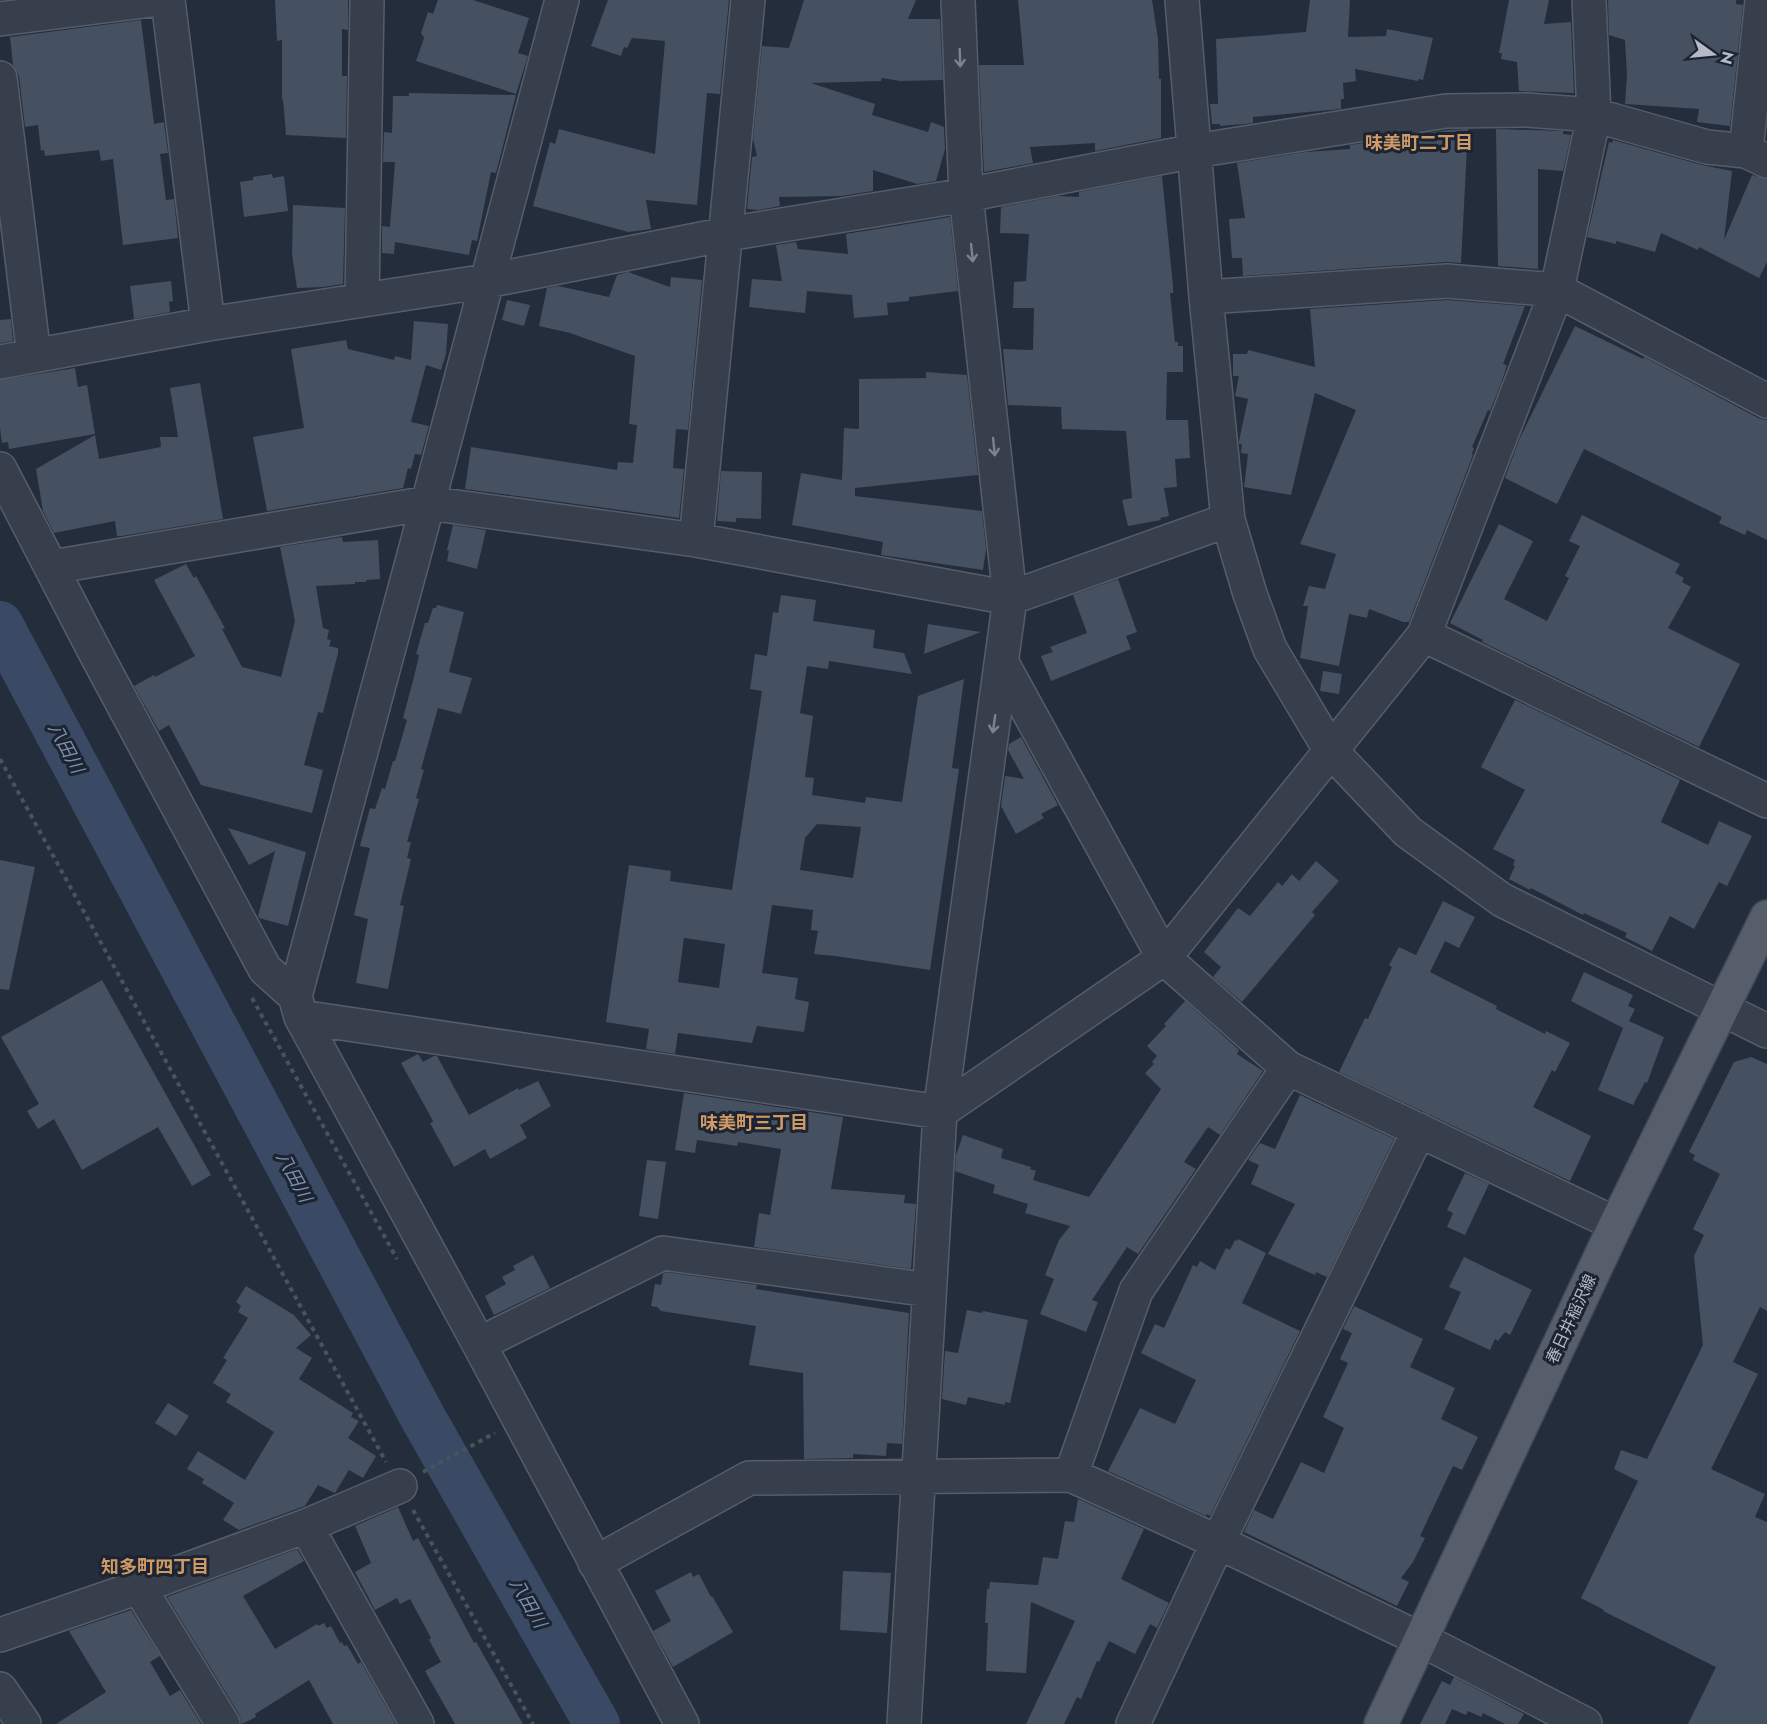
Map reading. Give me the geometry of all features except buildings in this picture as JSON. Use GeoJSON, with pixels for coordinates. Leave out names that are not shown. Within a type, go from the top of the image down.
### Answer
{"type":"FeatureCollection","features":[{"type":"Feature","properties":{"kind":"main road","name":"春日井稲沢線"},"geometry":{"type":"LineString","coordinates":[[1381,1724],[1616,1224],[1767,917]]}},
{"type":"Feature","properties":{"kind":"street"},"geometry":{"type":"LineString","coordinates":[[0,19],[152,0]]}},
{"type":"Feature","properties":{"kind":"street"},"geometry":{"type":"LineString","coordinates":[[168,0],[208,324]]}},
{"type":"Feature","properties":{"kind":"street"},"geometry":{"type":"LineString","coordinates":[[362,299],[367,0]]}},
{"type":"Feature","properties":{"kind":"street"},"geometry":{"type":"LineString","coordinates":[[298,1006],[428,503],[562,0]]}},
{"type":"Feature","properties":{"kind":"street"},"geometry":{"type":"LineString","coordinates":[[696,540],[748,0]]}},
{"type":"Feature","properties":{"kind":"street"},"geometry":{"type":"LineString","coordinates":[[904,1724],[940,1112],[1010,598],[966,195],[958,0]]}},
{"type":"Feature","properties":{"kind":"street"},"geometry":{"type":"LineString","coordinates":[[1182,0],[1206,297],[1228,520],[1250,594],[1270,649],[1331,751],[1408,832],[1502,900],[1767,1031]]}},
{"type":"Feature","properties":{"kind":"street"},"geometry":{"type":"LineString","coordinates":[[298,1006],[940,1112],[1164,958],[1424,635],[1557,290],[1594,115],[1589,0]]}},
{"type":"Feature","properties":{"kind":"street"},"geometry":{"type":"LineString","coordinates":[[0,362],[208,324],[487,281],[727,234],[966,195],[1195,151],[1446,111],[1527,110],[1594,115],[1707,147],[1757,156],[1762,0]]}},
{"type":"Feature","properties":{"kind":"street"},"geometry":{"type":"LineString","coordinates":[[0,78],[34,356]]}},
{"type":"Feature","properties":{"kind":"street"},"geometry":{"type":"LineString","coordinates":[[1206,297],[1447,281],[1557,290],[1767,400]]}},
{"type":"Feature","properties":{"kind":"street"},"geometry":{"type":"LineString","coordinates":[[0,468],[96,654],[265,969],[298,1006],[681,1724]]}},
{"type":"Feature","properties":{"kind":"street"},"geometry":{"type":"LineString","coordinates":[[52,567],[428,503],[696,540],[1010,598],[1228,520]]}},
{"type":"Feature","properties":{"kind":"street"},"geometry":{"type":"LineString","coordinates":[[1424,635],[1767,801]]}},
{"type":"Feature","properties":{"kind":"street"},"geometry":{"type":"LineString","coordinates":[[1002,665],[1164,958],[1288,1068],[1616,1224]]}},
{"type":"Feature","properties":{"kind":"street"},"geometry":{"type":"LineString","coordinates":[[1071,1475],[1136,1291],[1288,1068]]}},
{"type":"Feature","properties":{"kind":"street"},"geometry":{"type":"LineString","coordinates":[[1133,1724],[1218,1542],[1419,1130]]}},
{"type":"Feature","properties":{"kind":"street"},"geometry":{"type":"LineString","coordinates":[[479,1344],[663,1253],[929,1290]]}},
{"type":"Feature","properties":{"kind":"street"},"geometry":{"type":"LineString","coordinates":[[595,1563],[749,1478],[1071,1475],[1218,1542],[1420,1639],[1585,1724]]}},
{"type":"Feature","properties":{"kind":"street"},"geometry":{"type":"LineString","coordinates":[[0,1635],[306,1526],[409,1481]]}},
{"type":"Feature","properties":{"kind":"street"},"geometry":{"type":"LineString","coordinates":[[306,1526],[417,1724]]}},
{"type":"Feature","properties":{"kind":"street"},"geometry":{"type":"LineString","coordinates":[[139,1587],[223,1724]]}},
{"type":"Feature","properties":{"kind":"street"},"geometry":{"type":"LineString","coordinates":[[0,1689],[24,1724]]}},
{"type":"Feature","properties":{"kind":"path"},"geometry":{"type":"LineString","coordinates":[[0,759],[409,1481],[533,1724]]}},
{"type":"Feature","properties":{"kind":"path"},"geometry":{"type":"LineString","coordinates":[[409,1481],[490,1434]]}},
{"type":"Feature","properties":{"kind":"waterway","name":"八田川"},"geometry":{"type":"LineString","coordinates":[[0,624],[422,1416],[597,1724]]}},
{"type":"Feature","properties":{"kind":"district","name":"味美町二丁目"},"geometry":{"type":"Point","coordinates":[1419,143]}},
{"type":"Feature","properties":{"kind":"district","name":"味美町三丁目"},"geometry":{"type":"Point","coordinates":[754,1123]}},
{"type":"Feature","properties":{"kind":"district","name":"知多町四丁目"},"geometry":{"type":"Point","coordinates":[155,1567]}}]}
